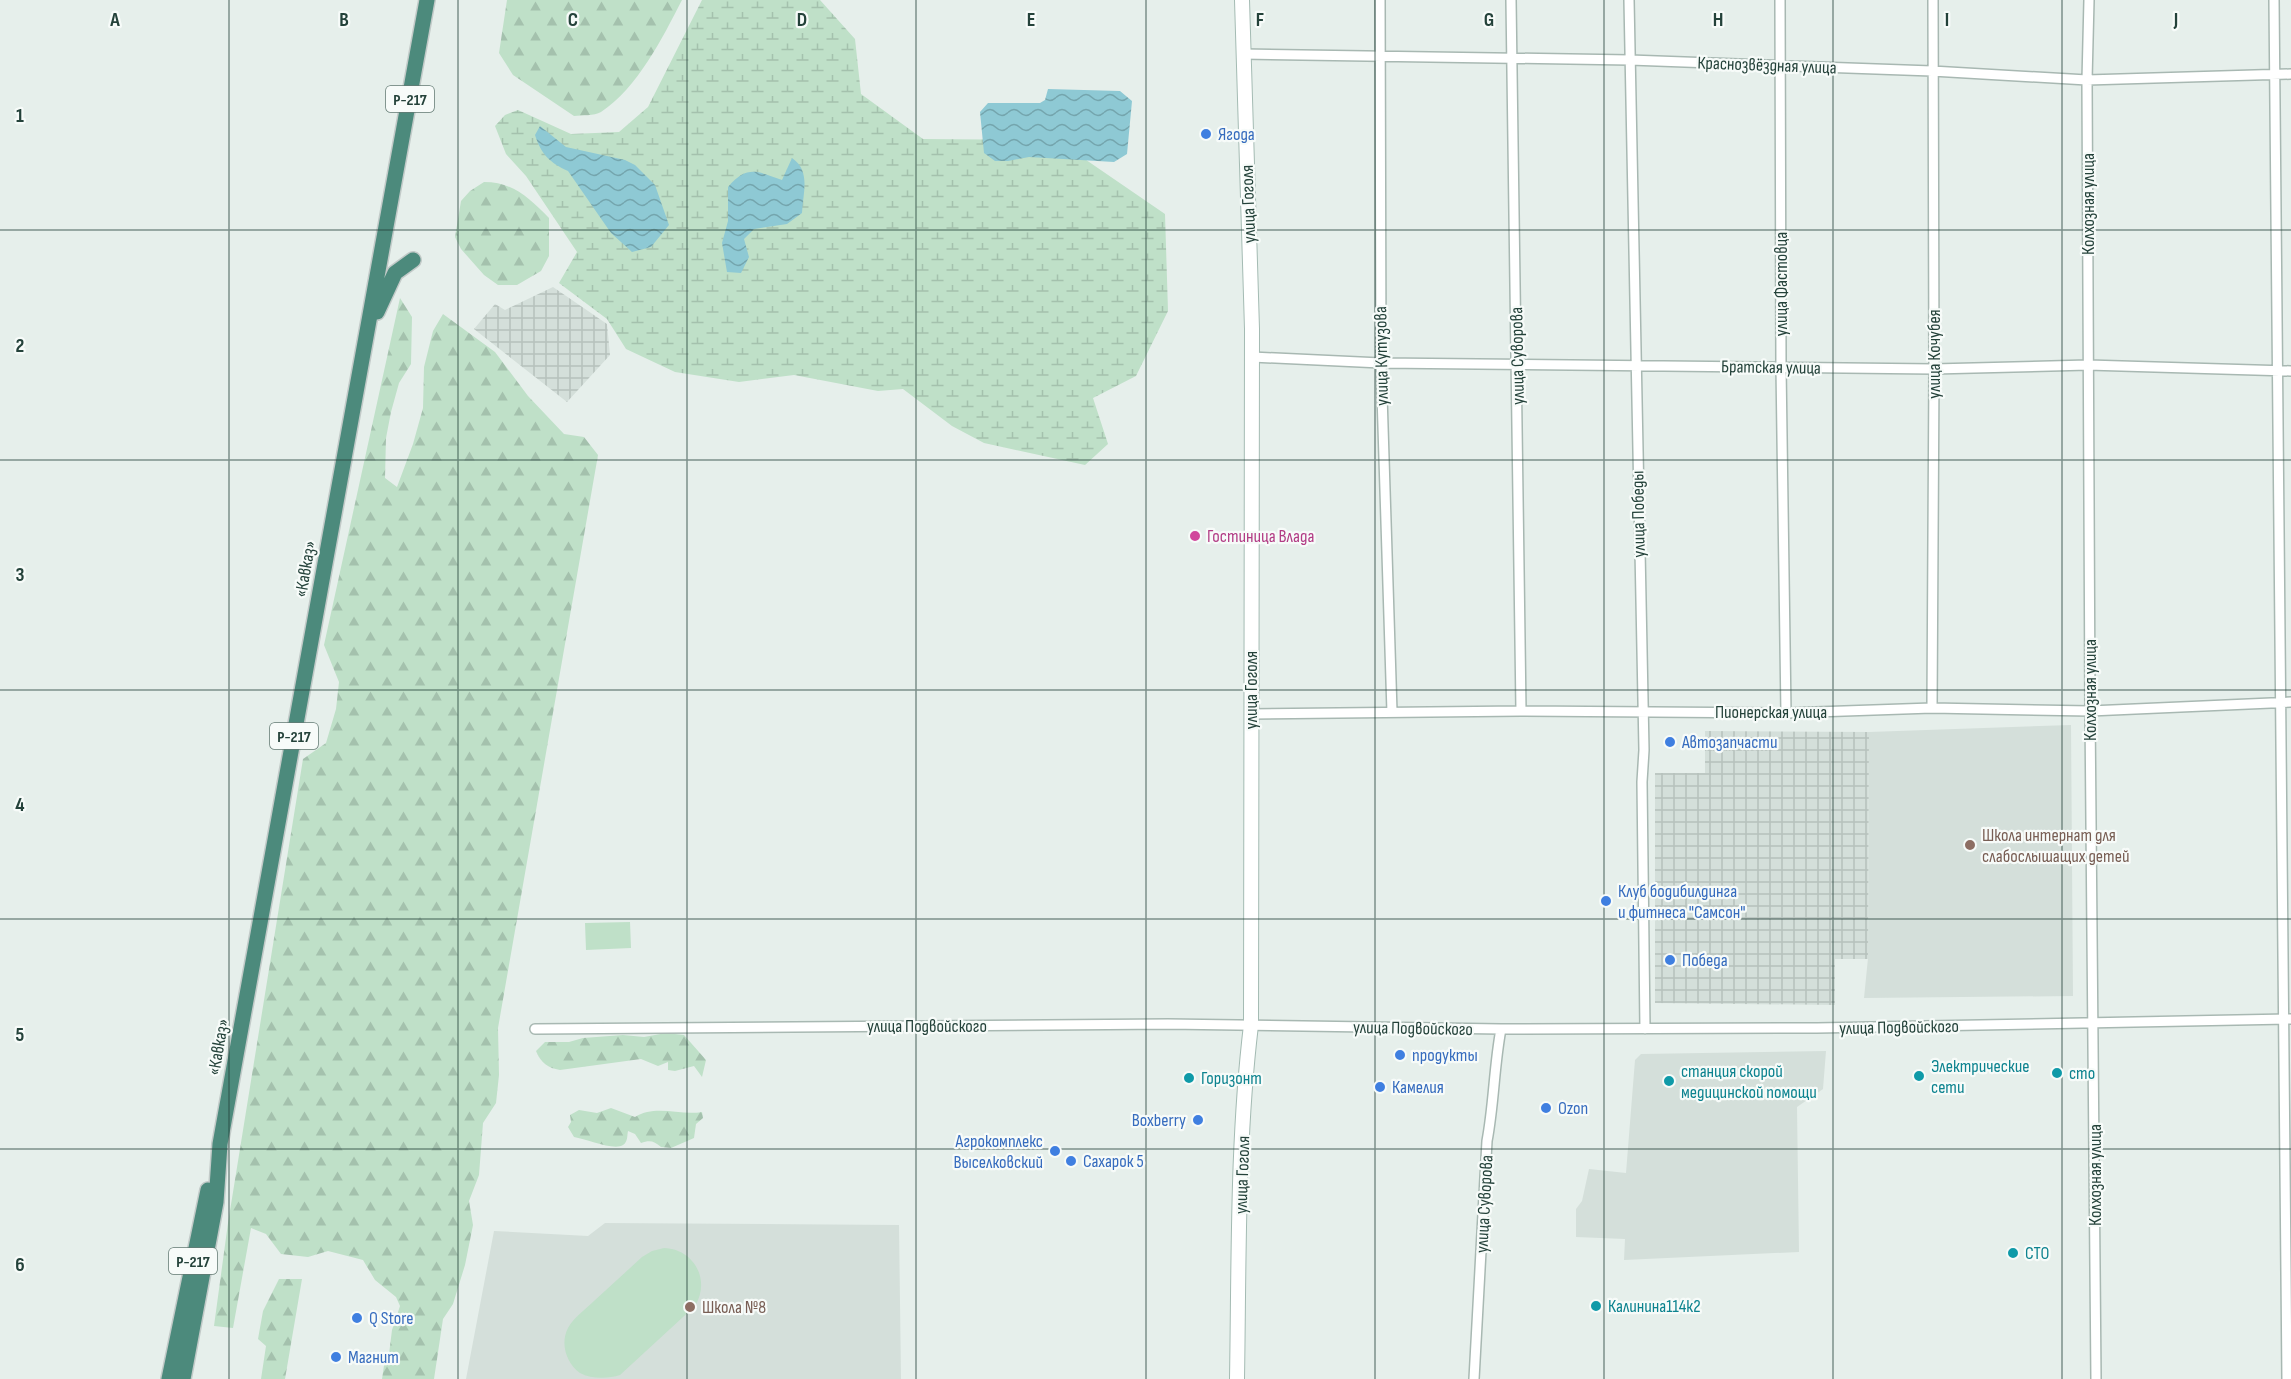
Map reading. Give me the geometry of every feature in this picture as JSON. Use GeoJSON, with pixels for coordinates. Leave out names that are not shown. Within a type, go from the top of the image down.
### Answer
{"type":"FeatureCollection","features":[{"type":"Feature","properties":{"kind":"highway","name":"«Кавказ»"},"geometry":{"type":"LineString","coordinates":[[169,1379],[210,1180],[220,1144],[427,0]]}},
{"type":"Feature","properties":{"kind":"highway"},"geometry":{"type":"LineString","coordinates":[[369,328],[395,273],[412,260]]}},
{"type":"Feature","properties":{"kind":"highway","name":"«Кавказ»"},"geometry":{"type":"LineString","coordinates":[[183,1379],[216,1202],[220,1144]]}},
{"type":"Feature","properties":{"kind":"main road","name":"улица Гоголя"},"geometry":{"type":"LineString","coordinates":[[1237,1379],[1240,1207],[1246,1067],[1251,1025],[1252,357],[1242,0]]}},
{"type":"Feature","properties":{"kind":"street","name":"улица Кутузова"},"geometry":{"type":"LineString","coordinates":[[1380,0],[1381,363],[1392,712]]}},
{"type":"Feature","properties":{"kind":"street","name":"улица Суворова"},"geometry":{"type":"LineString","coordinates":[[1511,0],[1518,365],[1521,711]]}},
{"type":"Feature","properties":{"kind":"street","name":"улица Победы"},"geometry":{"type":"LineString","coordinates":[[1629,0],[1642,712],[1645,1029]]}},
{"type":"Feature","properties":{"kind":"street","name":"улица Фастовца"},"geometry":{"type":"LineString","coordinates":[[1779,0],[1786,713]]}},
{"type":"Feature","properties":{"kind":"street","name":"улица Кочубея"},"geometry":{"type":"LineString","coordinates":[[1932,708],[1933,0]]}},
{"type":"Feature","properties":{"kind":"street","name":"Колхозная улица"},"geometry":{"type":"LineString","coordinates":[[2089,0],[2088,365],[2096,1379]]}},
{"type":"Feature","properties":{"kind":"street"},"geometry":{"type":"LineString","coordinates":[[2274,0],[2278,370],[2286,702],[2287,1379]]}},
{"type":"Feature","properties":{"kind":"street","name":"Краснозвёздная улица"},"geometry":{"type":"LineString","coordinates":[[1243,54],[1630,60],[2087,80],[2291,74]]}},
{"type":"Feature","properties":{"kind":"street","name":"Братская улица"},"geometry":{"type":"LineString","coordinates":[[1252,357],[1381,363],[1518,365],[1934,369],[2088,365],[2291,371]]}},
{"type":"Feature","properties":{"kind":"street","name":"Пионерская улица"},"geometry":{"type":"LineString","coordinates":[[1251,714],[1521,711],[1786,713],[1932,708],[2090,711],[2286,702]]}},
{"type":"Feature","properties":{"kind":"street","name":"улица Подвойского"},"geometry":{"type":"LineString","coordinates":[[535,1029],[1251,1025],[1645,1029],[2287,1020]]}},
{"type":"Feature","properties":{"kind":"street","name":"улица Суворова"},"geometry":{"type":"LineString","coordinates":[[1474,1379],[1487,1141],[1493,1108],[1501,1029]]}},
{"type":"Feature","properties":{"kind":"shaded area"},"geometry":{"type":"Polygon","coordinates":[[[553,287],[607,324],[610,355],[567,402],[474,329],[495,304],[505,310],[553,287]]]}},
{"type":"Feature","properties":{"kind":"shaded area","name":"Школа интернат для слабослышащих детей"},"geometry":{"type":"Polygon","coordinates":[[[2071,725],[2073,996],[1864,998],[1868,958],[1869,732],[2071,725]]]}},
{"type":"Feature","properties":{"kind":"shaded area"},"geometry":{"type":"Polygon","coordinates":[[[1705,731],[1869,732],[1868,959],[1835,959],[1835,1005],[1655,1003],[1655,773],[1705,773],[1705,731]]]}},
{"type":"Feature","properties":{"kind":"shaded area"},"geometry":{"type":"Polygon","coordinates":[[[1826,1051],[1823,1089],[1797,1107],[1799,1252],[1624,1260],[1625,1239],[1576,1237],[1576,1209],[1582,1201],[1589,1169],[1626,1173],[1635,1060],[1641,1054],[1826,1051]]]}},
{"type":"Feature","properties":{"kind":"shaded area","name":"Школа №8"},"geometry":{"type":"Polygon","coordinates":[[[605,1223],[899,1225],[901,1379],[466,1379],[494,1231],[588,1236],[605,1223]]]}},
{"type":"Feature","properties":{"kind":"green space"},"geometry":{"type":"Polygon","coordinates":[[[507,0],[682,0],[648,61],[626,90],[601,112],[574,116],[513,75],[499,53],[507,0]]]}},
{"type":"Feature","properties":{"kind":"green space"},"geometry":{"type":"Polygon","coordinates":[[[702,0],[820,0],[855,39],[861,94],[923,139],[1057,140],[1165,214],[1168,311],[1136,376],[1093,398],[1108,444],[1085,465],[984,443],[952,426],[903,389],[878,391],[794,375],[739,382],[675,372],[626,349],[607,319],[559,283],[577,252],[526,176],[506,154],[495,126],[505,115],[518,110],[571,134],[619,132],[648,107],[702,0]]]}},
{"type":"Feature","properties":{"kind":"green space"},"geometry":{"type":"Polygon","coordinates":[[[484,182],[504,185],[520,192],[549,218],[549,256],[541,271],[517,285],[498,285],[484,275],[461,249],[455,237],[461,201],[470,191],[484,182]]]}},
{"type":"Feature","properties":{"kind":"green space"},"geometry":{"type":"Polygon","coordinates":[[[400,298],[412,317],[411,364],[399,383],[391,412],[386,438],[385,478],[397,487],[413,444],[423,408],[424,367],[433,331],[443,314],[495,352],[528,396],[564,434],[584,437],[598,455],[498,1028],[499,1075],[496,1103],[483,1123],[479,1175],[469,1201],[473,1225],[465,1265],[453,1304],[443,1319],[434,1379],[382,1379],[385,1359],[389,1354],[392,1330],[400,1306],[396,1297],[375,1280],[363,1260],[328,1251],[308,1257],[281,1254],[266,1234],[251,1228],[233,1328],[214,1326],[228,1223],[303,759],[326,743],[336,709],[339,682],[324,645],[400,298]]]}},
{"type":"Feature","properties":{"kind":"green space"},"geometry":{"type":"Polygon","coordinates":[[[630,922],[631,948],[586,950],[585,923],[630,922]]]}},
{"type":"Feature","properties":{"kind":"green space"},"geometry":{"type":"Polygon","coordinates":[[[666,1033],[684,1035],[706,1060],[702,1077],[694,1066],[675,1071],[668,1070],[668,1062],[658,1066],[641,1059],[560,1070],[545,1064],[536,1051],[545,1042],[569,1042],[583,1038],[623,1035],[644,1037],[666,1033]]]}},
{"type":"Feature","properties":{"kind":"green space"},"geometry":{"type":"Polygon","coordinates":[[[611,1108],[635,1117],[651,1111],[660,1111],[702,1112],[703,1118],[696,1124],[694,1138],[671,1148],[661,1147],[652,1142],[641,1143],[635,1134],[628,1131],[625,1144],[607,1146],[574,1137],[568,1127],[571,1122],[570,1115],[579,1110],[597,1113],[611,1108]]]}},
{"type":"Feature","properties":{"kind":"green space"},"geometry":{"type":"Polygon","coordinates":[[[664,1248],[684,1254],[697,1268],[701,1286],[695,1306],[620,1375],[600,1378],[580,1373],[571,1364],[566,1352],[565,1340],[568,1328],[580,1313],[642,1257],[664,1248]]]}},
{"type":"Feature","properties":{"kind":"green space"},"geometry":{"type":"Polygon","coordinates":[[[279,1279],[302,1279],[285,1379],[261,1379],[266,1346],[258,1339],[263,1311],[279,1279]]]}},
{"type":"Feature","properties":{"kind":"water"},"geometry":{"type":"Polygon","coordinates":[[[1048,89],[1120,91],[1132,101],[1127,154],[1114,162],[1029,157],[995,161],[984,153],[980,112],[988,103],[1040,103],[1045,100],[1048,89]]]}},
{"type":"Feature","properties":{"kind":"water"},"geometry":{"type":"Polygon","coordinates":[[[540,126],[566,147],[625,160],[635,165],[655,185],[669,225],[651,247],[632,252],[611,233],[568,171],[556,165],[543,153],[535,135],[540,126]]]}},
{"type":"Feature","properties":{"kind":"water"},"geometry":{"type":"Polygon","coordinates":[[[792,158],[802,169],[804,176],[802,213],[787,224],[754,229],[744,239],[749,257],[741,273],[727,272],[722,243],[728,221],[728,187],[741,175],[753,172],[782,180],[792,158]]]}},
{"type":"Feature","properties":{"kind":"place","name":"Ягода"},"geometry":{"type":"Point","coordinates":[1206,134]}},
{"type":"Feature","properties":{"kind":"place","name":"Гостиница Влада"},"geometry":{"type":"Point","coordinates":[1195,536]}},
{"type":"Feature","properties":{"kind":"place","name":"Автозапчасти"},"geometry":{"type":"Point","coordinates":[1670,742]}},
{"type":"Feature","properties":{"kind":"place","name":"Школа интернат для слабослышащих детей"},"geometry":{"type":"Point","coordinates":[1970,845]}},
{"type":"Feature","properties":{"kind":"place","name":"Клуб бодибилдинга и фитнеса \"Самсон\""},"geometry":{"type":"Point","coordinates":[1606,901]}},
{"type":"Feature","properties":{"kind":"place","name":"Победа"},"geometry":{"type":"Point","coordinates":[1670,960]}},
{"type":"Feature","properties":{"kind":"place","name":"продукты"},"geometry":{"type":"Point","coordinates":[1400,1055]}},
{"type":"Feature","properties":{"kind":"place","name":"сто"},"geometry":{"type":"Point","coordinates":[2057,1073]}},
{"type":"Feature","properties":{"kind":"place","name":"Электрические сети"},"geometry":{"type":"Point","coordinates":[1919,1076]}},
{"type":"Feature","properties":{"kind":"place","name":"Горизонт"},"geometry":{"type":"Point","coordinates":[1189,1078]}},
{"type":"Feature","properties":{"kind":"place","name":"станция скорой медицинской помощи"},"geometry":{"type":"Point","coordinates":[1669,1081]}},
{"type":"Feature","properties":{"kind":"place","name":"Камелия"},"geometry":{"type":"Point","coordinates":[1380,1087]}},
{"type":"Feature","properties":{"kind":"place","name":"Ozon"},"geometry":{"type":"Point","coordinates":[1546,1108]}},
{"type":"Feature","properties":{"kind":"place","name":"Boxberry"},"geometry":{"type":"Point","coordinates":[1198,1120]}},
{"type":"Feature","properties":{"kind":"place","name":"Агрокомплекс Выселковский"},"geometry":{"type":"Point","coordinates":[1055,1151]}},
{"type":"Feature","properties":{"kind":"place","name":"Сахарок 5"},"geometry":{"type":"Point","coordinates":[1071,1161]}},
{"type":"Feature","properties":{"kind":"place","name":"СТО"},"geometry":{"type":"Point","coordinates":[2013,1253]}},
{"type":"Feature","properties":{"kind":"place","name":"Калинина114к2"},"geometry":{"type":"Point","coordinates":[1596,1306]}},
{"type":"Feature","properties":{"kind":"place","name":"Школа №8"},"geometry":{"type":"Point","coordinates":[690,1307]}},
{"type":"Feature","properties":{"kind":"place","name":"Q Store"},"geometry":{"type":"Point","coordinates":[357,1318]}},
{"type":"Feature","properties":{"kind":"place","name":"Магнит"},"geometry":{"type":"Point","coordinates":[336,1357]}}]}
